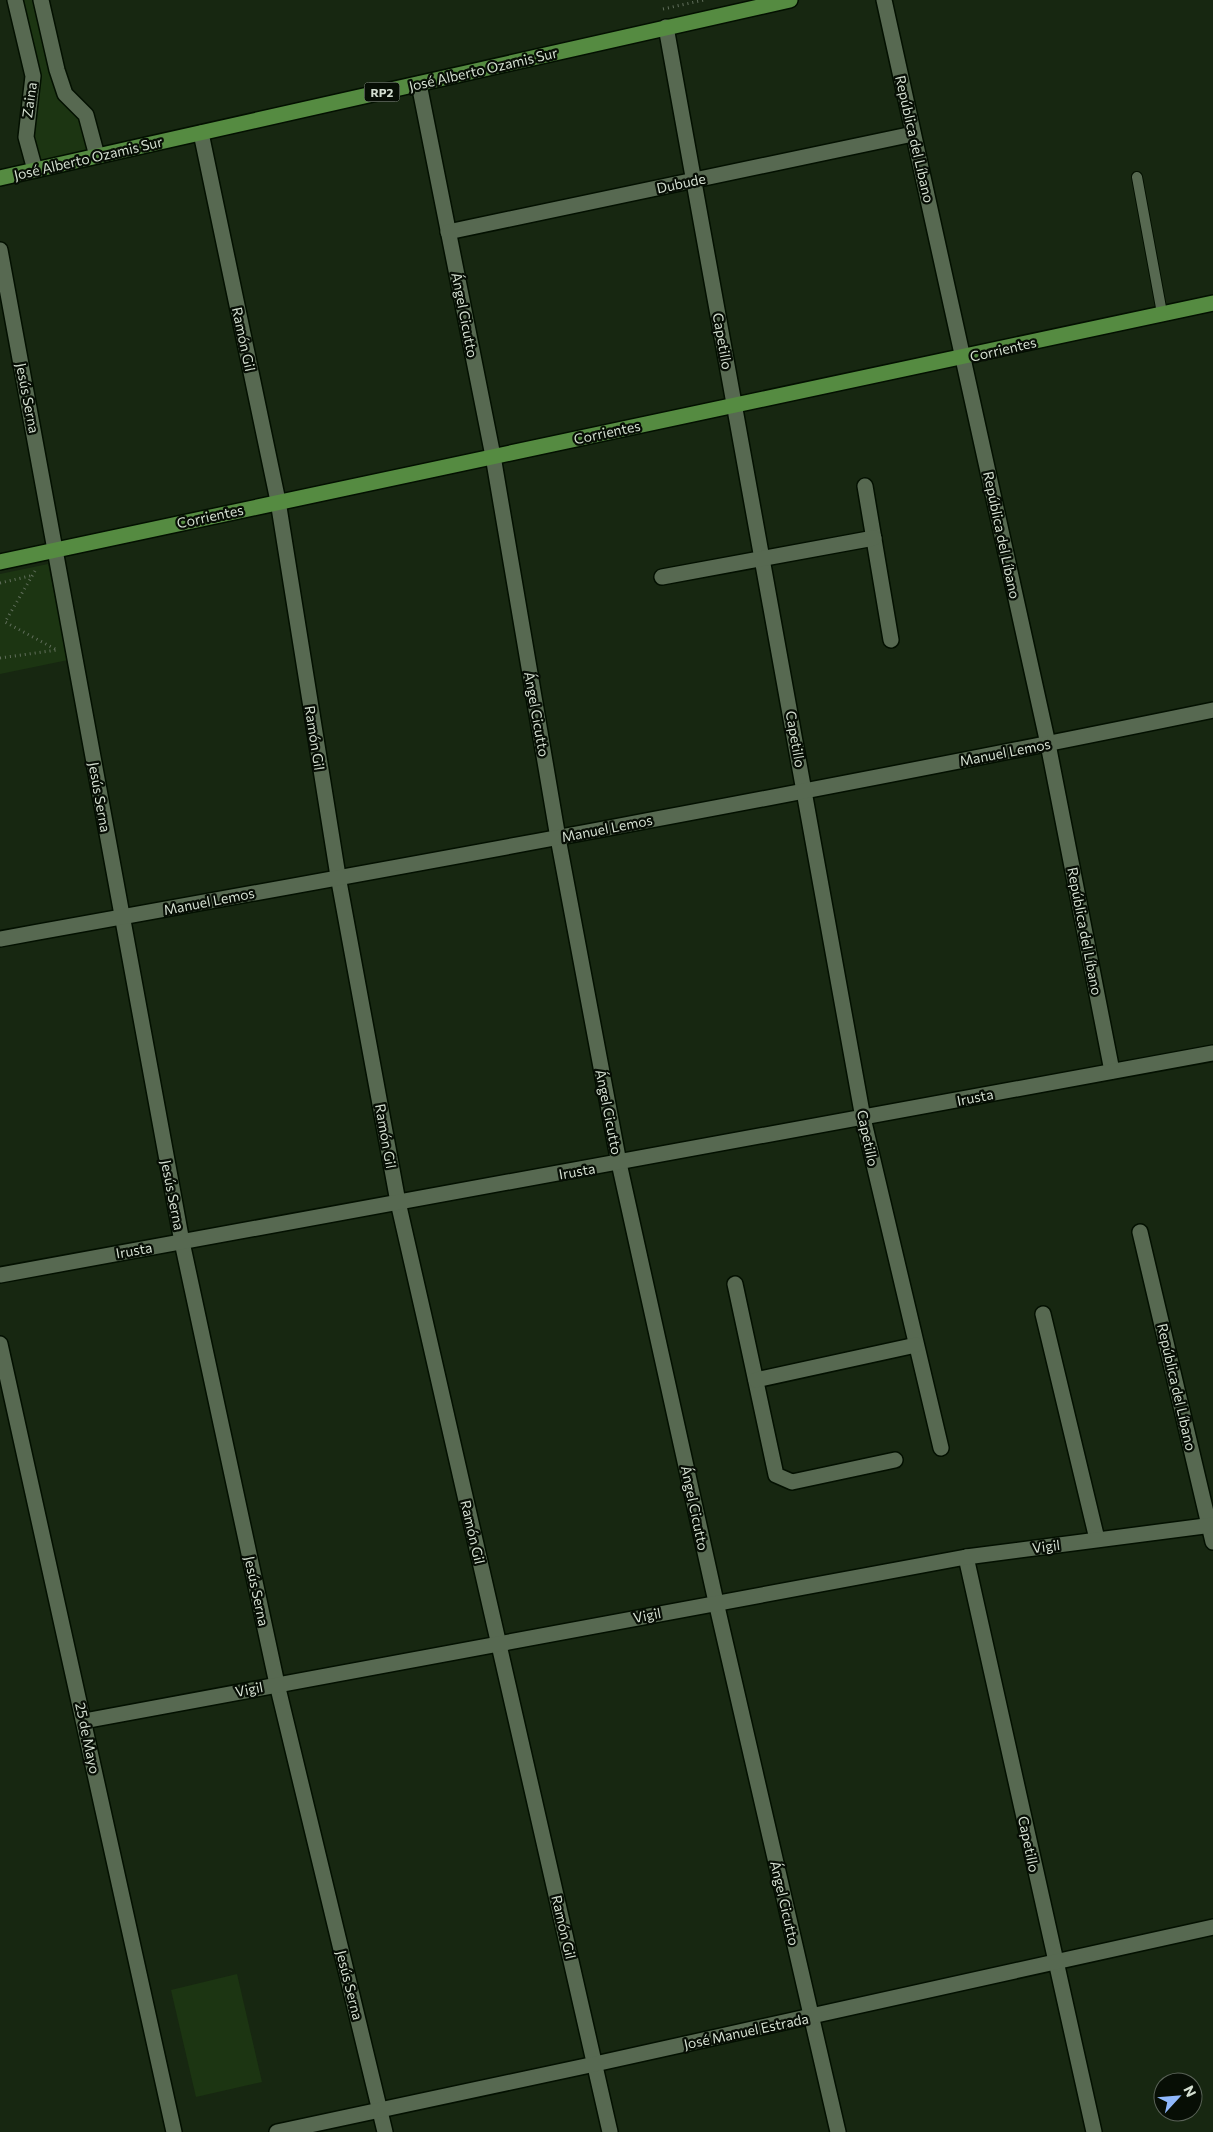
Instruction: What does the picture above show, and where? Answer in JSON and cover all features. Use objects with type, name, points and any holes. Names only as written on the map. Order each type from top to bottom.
[{"type":"main road","name":"José Alberto Ozamis Sur","points":[[0,178],[790,0]]},
{"type":"main road","name":"Corrientes","points":[[0,562],[278,501],[735,406],[1213,303]]},
{"type":"street","name":"Zaina","points":[[15,0],[33,76],[26,137],[35,170]]},
{"type":"street","points":[[41,0],[57,70],[65,94],[86,114],[97,156]]},
{"type":"street","name":"República del Líbano","points":[[884,0],[1048,744],[1112,1071]]},
{"type":"street","name":"Capetillo","points":[[666,27],[864,1118],[941,1448]]},
{"type":"street","name":"Ángel Cicutto","points":[[419,84],[493,456],[558,838],[619,1163],[716,1602],[838,2132]]},
{"type":"street","name":"Ramón Gil","points":[[201,133],[278,501],[338,876],[398,1202],[610,2132]]},
{"type":"street","name":"Dubude","points":[[448,232],[914,134]]},
{"type":"street","name":"Jesús Serna","points":[[0,250],[182,1242],[277,1684],[385,2132]]},
{"type":"street","points":[[865,486],[892,640]]},
{"type":"street","points":[[662,577],[874,538]]},
{"type":"street","name":"Manuel Lemos","points":[[0,939],[338,876],[558,838],[1048,744],[1213,710]]},
{"type":"street","name":"Irusta","points":[[0,1275],[1213,1053]]},
{"type":"street","name":"República del Líbano","points":[[1140,1232],[1211,1525],[1213,1542]]},
{"type":"street","points":[[735,1284],[776,1475],[792,1482],[895,1460]]},
{"type":"street","points":[[1043,1314],[1097,1539]]},
{"type":"street","name":"25 de Mayo","points":[[0,1344],[174,2132]]},
{"type":"street","points":[[756,1380],[916,1345]]},
{"type":"street","name":"Vigil","points":[[84,1721],[498,1642],[966,1557],[1211,1525]]},
{"type":"street","name":"Capetillo","points":[[966,1557],[1094,2132]]},
{"type":"street","name":"José Manuel Estrada","points":[[277,2132],[595,2064],[1213,1927]]},
{"type":"lane","points":[[1137,177],[1162,313]]},
{"type":"path","points":[[5,622],[35,574],[39,553]]},
{"type":"path","points":[[0,583],[35,574]]},
{"type":"path","points":[[0,622],[5,622],[57,650],[0,658]]},
{"type":"green space","points":[[15,0],[41,0],[57,70],[77,103],[97,156],[35,170],[31,103]]},
{"type":"green space","points":[[48,564],[68,660],[0,674],[0,574]]},
{"type":"green space","points":[[237,1974],[262,2082],[196,2097],[171,1990]]}]
